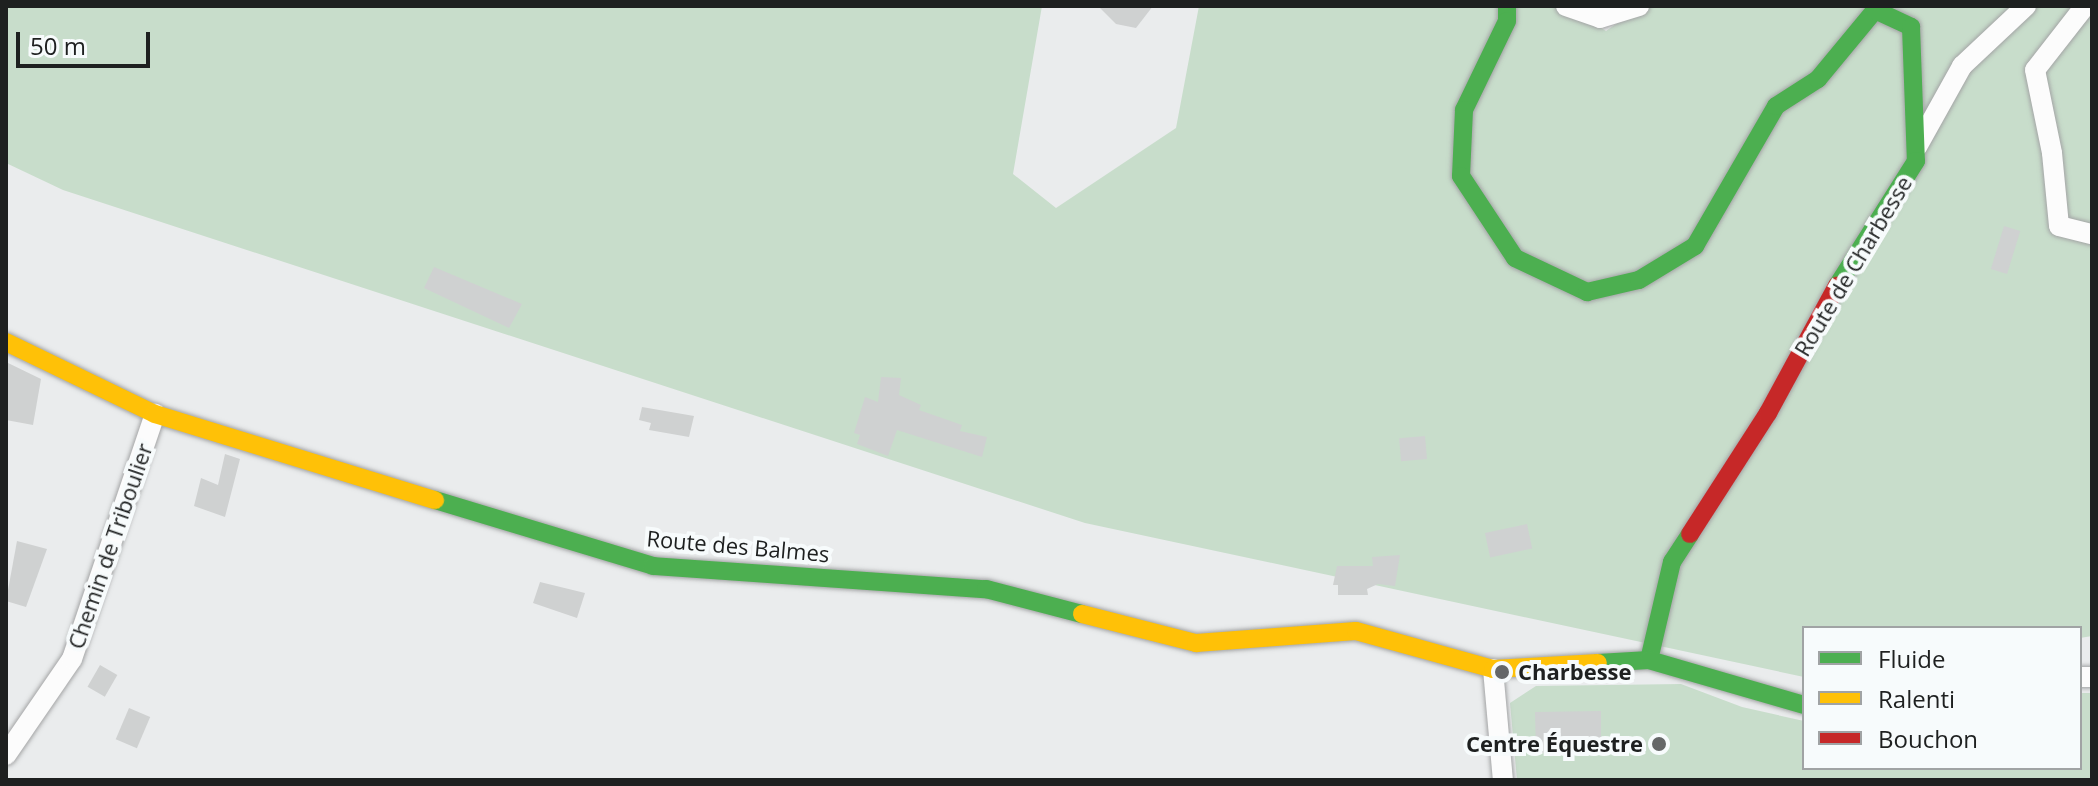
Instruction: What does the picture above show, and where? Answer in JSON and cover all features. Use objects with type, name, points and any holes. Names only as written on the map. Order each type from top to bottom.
[{"type":"street","name":"Route de Charbesse","points":[[1507,6],[1507,21],[1464,110],[1461,176],[1515,258],[1587,292],[1639,280],[1695,246],[1776,106],[1818,79],[1875,10],[1911,27],[1916,161],[1885,217],[1830,296],[1768,413],[1672,562],[1649,660]]},
{"type":"street","points":[[1566,6],[1600,18],[1639,6]]},
{"type":"street","points":[[1916,149],[1962,66],[2026,6]]},
{"type":"street","points":[[2085,6],[2035,70],[2052,153],[2059,226],[2092,234]]},
{"type":"street","name":"Route des Balmes","points":[[6,342],[155,414],[653,566],[986,589],[1196,643],[1356,631],[1493,669],[1649,660],[1802,704]]},
{"type":"street","name":"Chemin de Triboulier","points":[[6,755],[72,659],[155,414]]},
{"type":"street","points":[[1493,669],[1503,780]]},
{"type":"green space","points":[[6,6],[1042,6],[1013,174],[1056,208],[1176,128],[1199,6],[1566,6],[1606,31],[1642,6],[2092,6],[2092,636],[2082,638],[2082,626],[1802,626],[1802,677],[1085,523],[63,190],[6,163]]},
{"type":"green space","name":"Centre Équestre","points":[[1681,684],[1742,707],[1802,721],[1802,770],[2082,770],[2082,693],[2092,693],[2092,780],[1517,780],[1510,703],[1536,686]]},
{"type":"building","points":[[1098,6],[1153,6],[1136,28],[1116,24]]},
{"type":"building","points":[[2004,226],[2020,231],[2007,274],[1991,269]]},
{"type":"building","points":[[434,267],[522,304],[509,328],[424,288]]},
{"type":"building","points":[[6,362],[41,379],[33,425],[6,420]]},
{"type":"building","points":[[881,377],[901,378],[899,395],[921,405],[919,410],[962,425],[960,431],[987,437],[982,457],[897,430],[888,456],[857,444],[860,435],[854,433],[865,397],[878,402]]},
{"type":"building","points":[[642,407],[694,416],[689,437],[649,430],[651,423],[639,420]]},
{"type":"building","points":[[1425,436],[1427,459],[1401,461],[1399,438]]},
{"type":"building","points":[[225,454],[240,459],[225,517],[194,506],[201,478],[218,485]]},
{"type":"building","points":[[1527,524],[1532,548],[1490,557],[1485,533]]},
{"type":"building","points":[[17,541],[47,549],[26,607],[6,601]]},
{"type":"building","points":[[1400,555],[1395,586],[1378,584],[1367,589],[1368,595],[1338,595],[1338,585],[1333,585],[1337,566],[1373,566],[1372,557]]},
{"type":"building","points":[[540,582],[585,593],[577,618],[533,603]]},
{"type":"building","points":[[100,665],[117,675],[105,697],[88,687]]},
{"type":"building","points":[[129,708],[150,717],[137,748],[116,739]]},
{"type":"building","points":[[1601,711],[1601,746],[1591,746],[1591,753],[1536,753],[1535,712]]},
{"type":"traffic: fast","points":[[1507,6],[1507,21],[1464,110],[1461,176],[1515,258],[1587,292],[1639,280],[1695,246],[1776,106],[1818,79],[1875,10],[1911,27],[1916,161],[1837,286]]},
{"type":"traffic: fast","points":[[435,500],[653,566],[986,589],[1082,614]]},
{"type":"traffic: fast","points":[[1649,660],[1672,562],[1690,534]]},
{"type":"traffic: fast","points":[[1598,663],[1649,660],[1802,704]]},
{"type":"traffic: slow","points":[[6,342],[155,414],[435,500]]},
{"type":"traffic: slow","points":[[1082,614],[1196,643],[1356,631],[1493,669],[1598,663]]},
{"type":"traffic: jam","points":[[1690,534],[1768,413],[1837,286]]},
{"type":"place","name":"Charbesse","points":[[1502,672]]},
{"type":"place","name":"Centre Équestre","points":[[1659,744]]}]
